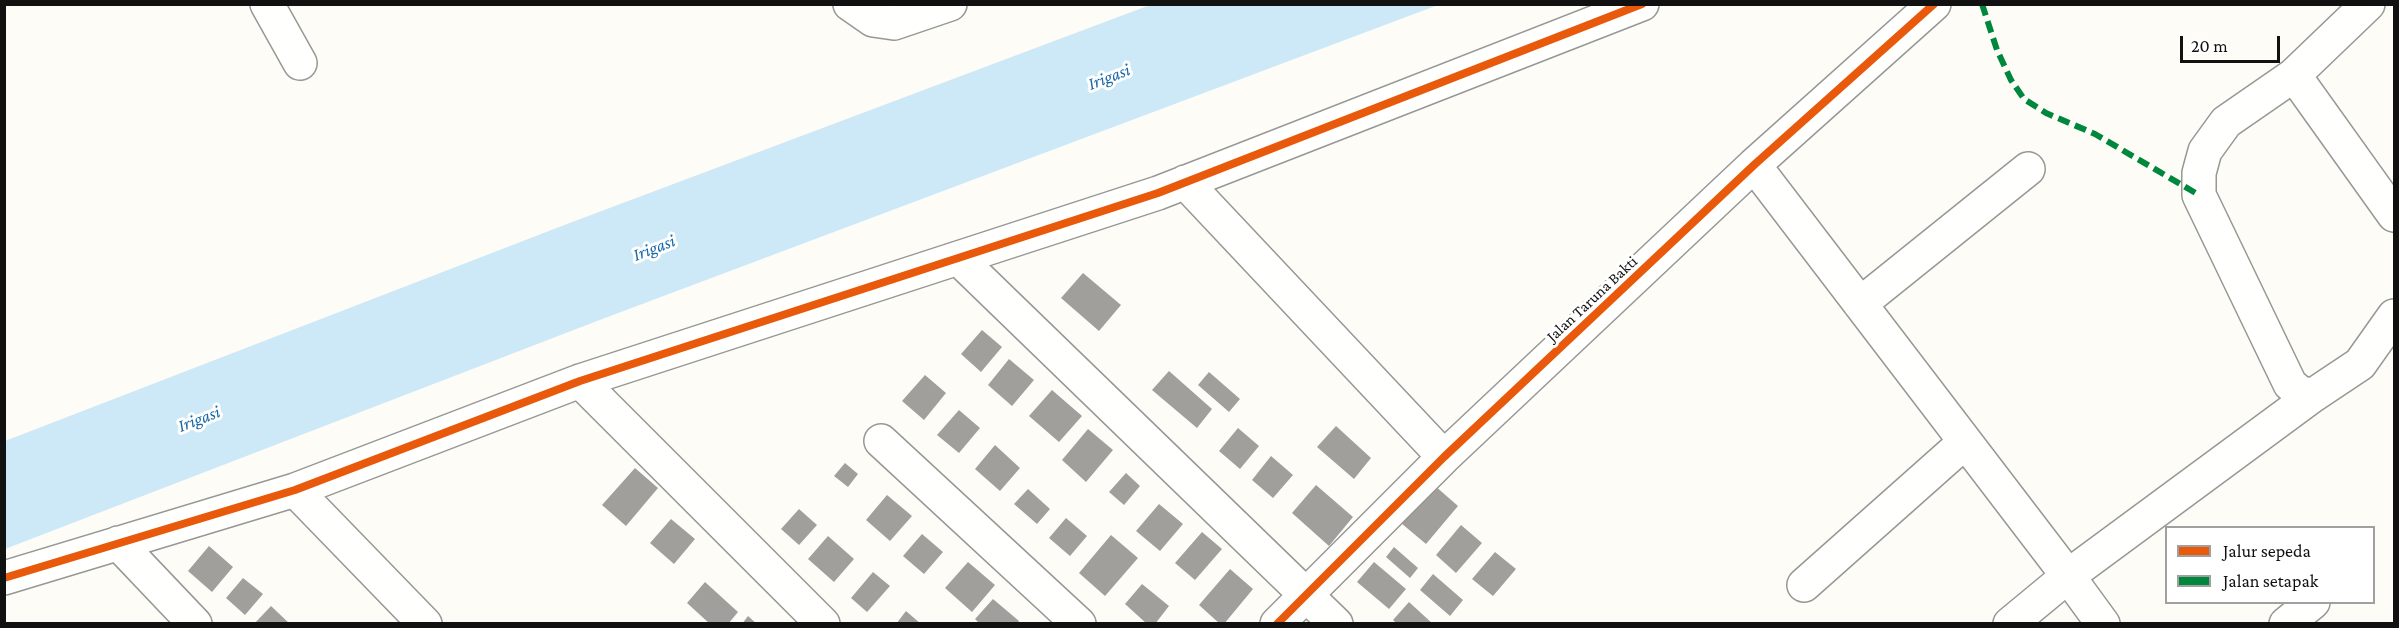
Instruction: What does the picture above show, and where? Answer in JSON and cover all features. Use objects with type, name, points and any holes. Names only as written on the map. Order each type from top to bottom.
[{"type":"street","points":[[267,4],[300,63]]},
{"type":"street","points":[[850,4],[873,20],[894,23],[950,4]]},
{"type":"street","points":[[4,578],[295,490],[580,381],[1185,183],[1642,4]]},
{"type":"street","name":"Jalan Taruna Bakti","points":[[1277,624],[1444,457],[1754,165],[1934,4]]},
{"type":"street","points":[[2312,396],[2299,392],[2290,384],[2199,195],[2199,173],[2205,150],[2226,122],[2294,75],[2368,4]]},
{"type":"street","points":[[2294,75],[2394,215]]},
{"type":"street","points":[[1754,165],[2103,624]]},
{"type":"street","points":[[1860,304],[2028,169]]},
{"type":"street","points":[[1185,183],[1444,457]]},
{"type":"street","points":[[958,258],[1336,624]]},
{"type":"street","points":[[2010,624],[2068,576],[2312,396],[2360,364],[2394,316]]},
{"type":"street","points":[[580,381],[823,624]]},
{"type":"street","points":[[881,441],[1079,624]]},
{"type":"street","points":[[1804,585],[1965,442]]},
{"type":"street","points":[[295,490],[425,624]]},
{"type":"street","points":[[118,543],[195,624]]},
{"type":"street","points":[[2286,624],[2312,604]]},
{"type":"water","name":"Irigasi","points":[[1150,5],[1438,5],[597,321],[5,549],[5,441],[567,224]]},
{"type":"building","points":[[1083,273],[1121,305],[1099,331],[1061,298]]},
{"type":"building","points":[[982,330],[1002,347],[981,372],[961,354]]},
{"type":"building","points":[[1009,359],[1034,380],[1012,406],[988,385]]},
{"type":"building","points":[[1169,371],[1212,409],[1197,428],[1152,390]]},
{"type":"building","points":[[1209,372],[1240,399],[1229,412],[1198,385]]},
{"type":"building","points":[[925,375],[946,393],[924,420],[902,401]]},
{"type":"building","points":[[1052,390],[1082,416],[1059,442],[1029,416]]},
{"type":"building","points":[[959,410],[980,428],[959,453],[937,435]]},
{"type":"building","points":[[1336,426],[1371,458],[1354,479],[1317,447]]},
{"type":"building","points":[[1238,428],[1259,446],[1240,469],[1219,451]]},
{"type":"building","points":[[1088,429],[1113,450],[1086,482],[1062,460]]},
{"type":"building","points":[[995,445],[1020,468],[1000,491],[975,469]]},
{"type":"building","points":[[1271,456],[1293,475],[1273,498],[1252,480]]},
{"type":"building","points":[[845,463],[858,474],[848,487],[834,476]]},
{"type":"building","points":[[635,468],[658,488],[626,526],[602,505]]},
{"type":"building","points":[[1126,473],[1140,486],[1124,505],[1109,492]]},
{"type":"building","points":[[1316,485],[1353,517],[1329,546],[1292,513]]},
{"type":"building","points":[[1434,485],[1458,506],[1426,544],[1401,523]]},
{"type":"building","points":[[1028,489],[1050,509],[1037,524],[1014,504]]},
{"type":"building","points":[[887,495],[912,516],[890,541],[866,520]]},
{"type":"building","points":[[1159,504],[1183,524],[1160,551],[1136,531]]},
{"type":"building","points":[[799,509],[817,525],[799,545],[781,529]]},
{"type":"building","points":[[1066,518],[1087,536],[1070,556],[1049,538]]},
{"type":"building","points":[[671,519],[695,539],[674,564],[650,543]]},
{"type":"building","points":[[1461,525],[1482,543],[1456,573],[1436,555]]},
{"type":"building","points":[[1202,532],[1222,549],[1195,580],[1175,563]]},
{"type":"building","points":[[922,534],[943,552],[924,574],[903,556]]},
{"type":"building","points":[[1111,535],[1138,558],[1105,596],[1079,573]]},
{"type":"building","points":[[828,536],[854,559],[834,582],[808,559]]},
{"type":"building","points":[[209,546],[233,567],[212,592],[188,571]]},
{"type":"building","points":[[1394,547],[1418,568],[1410,578],[1386,557]]},
{"type":"building","points":[[1495,552],[1516,569],[1493,596],[1472,579]]},
{"type":"building","points":[[968,562],[995,585],[972,612],[945,588]]},
{"type":"building","points":[[1374,562],[1406,589],[1389,609],[1357,582]]},
{"type":"building","points":[[1230,569],[1253,589],[1224,624],[1220,624],[1199,605]]},
{"type":"building","points":[[873,572],[890,586],[867,612],[851,598]]},
{"type":"building","points":[[1433,574],[1463,600],[1450,616],[1420,590]]},
{"type":"building","points":[[243,578],[263,594],[245,615],[226,598]]},
{"type":"building","points":[[705,582],[738,612],[728,624],[710,624],[687,603]]},
{"type":"building","points":[[1142,584],[1169,606],[1155,624],[1147,624],[1125,604]]},
{"type":"building","points":[[993,599],[1019,621],[1017,624],[980,624],[975,619]]},
{"type":"building","points":[[1409,602],[1433,624],[1397,624],[1393,620]]},
{"type":"building","points":[[271,606],[290,624],[254,624]]},
{"type":"building","points":[[906,611],[921,624],[896,624]]},
{"type":"building","points":[[748,616],[757,624],[742,624]]},
{"type":"marked path","points":[[1982,4],[1997,50],[2011,80],[2024,99],[2046,113],[2095,134],[2199,195]]},
{"type":"cycle path","points":[[4,578],[295,490],[580,381],[1158,193],[1642,4]]},
{"type":"cycle path","points":[[1277,624],[1444,457],[1754,165],[1934,4]]}]
